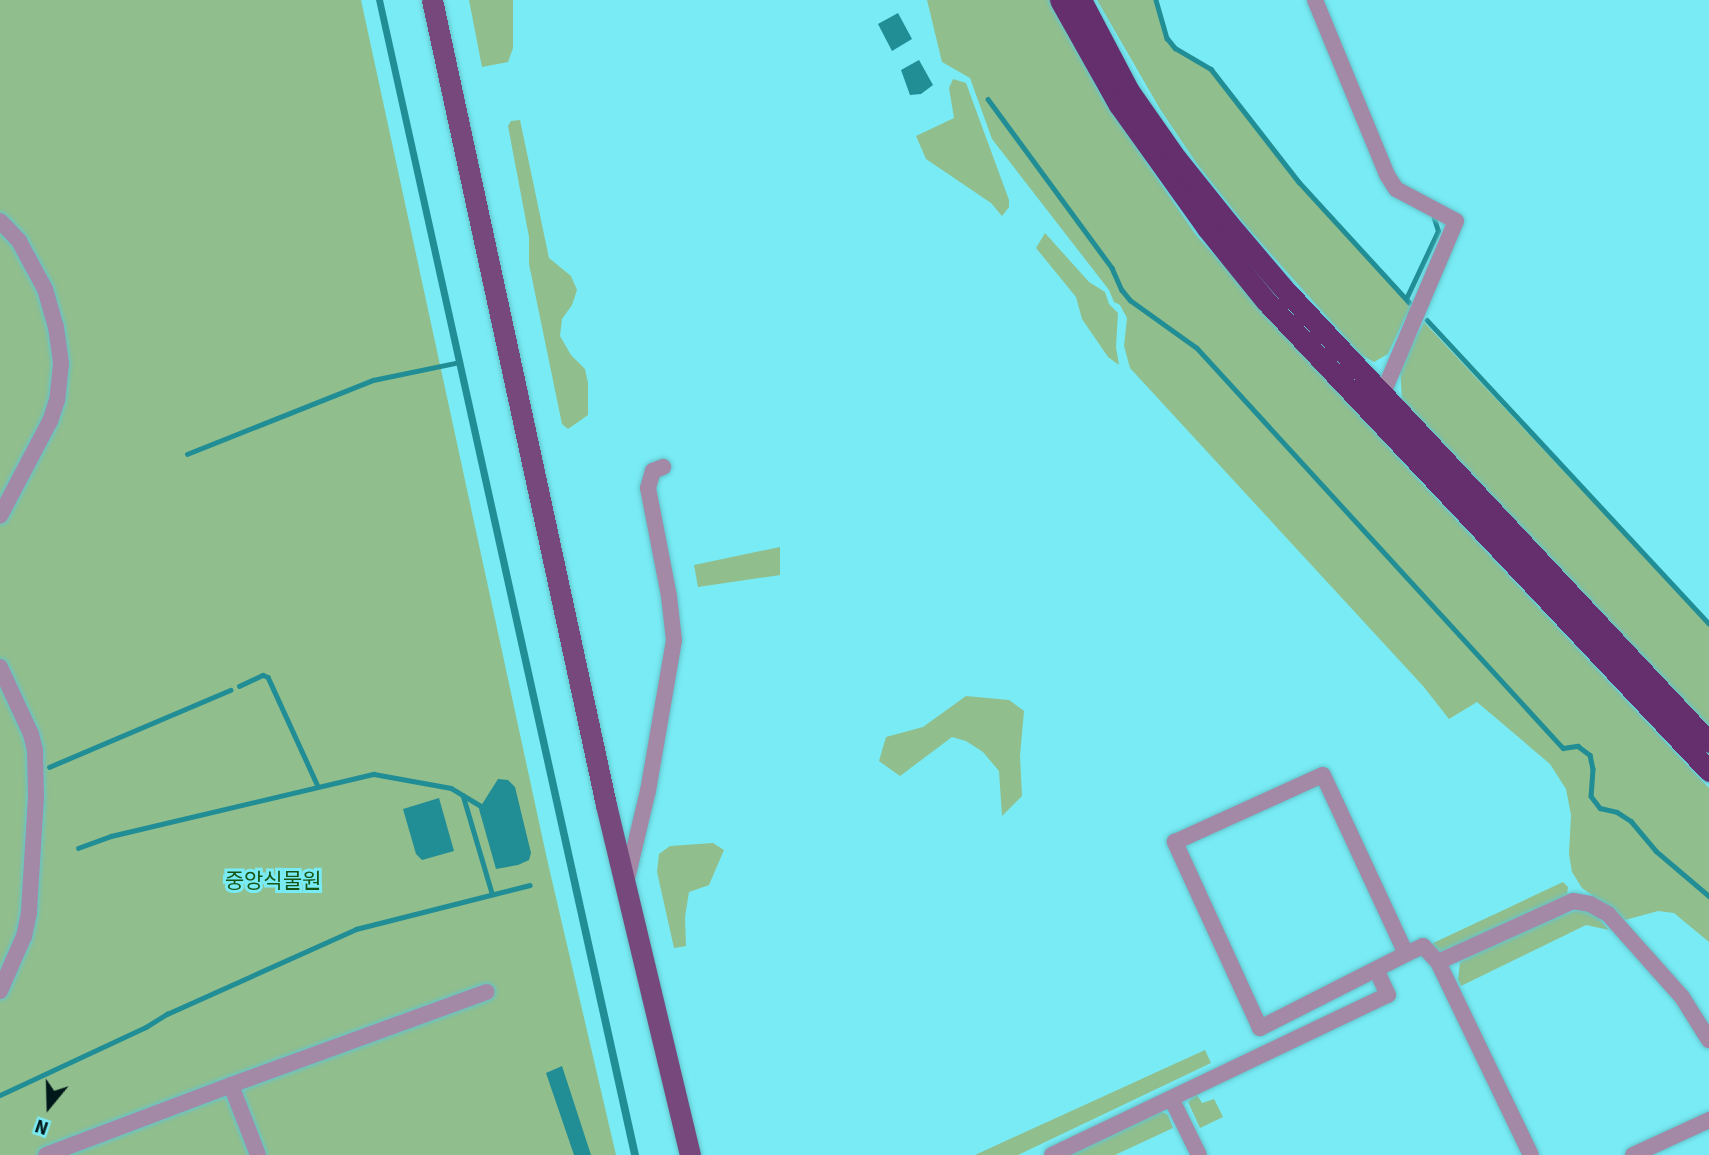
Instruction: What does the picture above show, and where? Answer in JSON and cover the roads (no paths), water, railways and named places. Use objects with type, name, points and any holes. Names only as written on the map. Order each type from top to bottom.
[{"type":"highway","points":[[1060,0],[1125,114],[1208,228],[1266,301],[1709,771]]},
{"type":"highway","points":[[1081,0],[1129,91],[1175,158],[1284,289],[1709,742]]},
{"type":"main road","points":[[432,0],[625,885],[690,1155]]},
{"type":"street","points":[[1315,0],[1396,189],[1456,221],[1383,393]]},
{"type":"street","points":[[0,220],[19,241],[45,289],[58,335],[61,363],[57,400],[50,421],[0,516]]},
{"type":"street","points":[[625,885],[648,792],[674,640],[669,596],[648,488],[653,471],[663,467]]},
{"type":"street","points":[[0,667],[4,683],[35,750],[35,852],[32,893],[24,936],[0,991]]},
{"type":"street","points":[[1406,954],[1323,775],[1175,842],[1260,1028],[1423,946],[1438,962],[1531,1155]]},
{"type":"street","points":[[1438,962],[1573,901],[1590,904],[1608,914],[1682,997],[1709,1040]]},
{"type":"street","points":[[1052,1155],[1388,995],[1377,971]]},
{"type":"street","points":[[46,1155],[487,992]]},
{"type":"street","points":[[232,1085],[258,1155]]},
{"type":"street","points":[[1172,1100],[1199,1155]]},
{"type":"street","points":[[1633,1155],[1709,1119]]},
{"type":"water","points":[[376,0],[383,0],[639,1155],[631,1155]]},
{"type":"water","points":[[898,13],[912,39],[892,51],[878,24]]},
{"type":"water","points":[[919,60],[933,85],[921,94],[910,95],[901,70]]},
{"type":"water","points":[[498,779],[508,780],[515,787],[531,853],[529,860],[496,869],[479,809]]},
{"type":"water","points":[[439,798],[454,851],[422,860],[416,854],[403,809]]},
{"type":"water","points":[[562,1066],[591,1155],[574,1155],[546,1073]]},
{"type":"waterway","points":[[1156,0],[1167,38],[1175,48],[1211,69],[1299,182],[1409,302]]},
{"type":"waterway","points":[[988,99],[1112,268],[1130,300],[1197,348],[1563,748],[1578,746],[1590,755],[1593,769],[1591,796],[1600,808],[1617,812],[1631,821],[1656,851],[1709,896]]},
{"type":"waterway","points":[[1406,299],[1438,231],[1434,219]]},
{"type":"waterway","points":[[1427,320],[1709,623]]},
{"type":"waterway","points":[[187,454],[373,380],[460,362]]},
{"type":"waterway","points":[[239,686],[263,675],[268,677],[318,786]]},
{"type":"waterway","points":[[49,767],[230,690]]},
{"type":"waterway","points":[[78,848],[111,836],[374,774],[451,788],[481,806]]},
{"type":"waterway","points":[[463,795],[492,893]]},
{"type":"waterway","points":[[0,1095],[146,1027],[167,1014],[356,929],[530,885]]},
{"type":"park label","name":"중앙식물원","points":[[273,881]]}]
